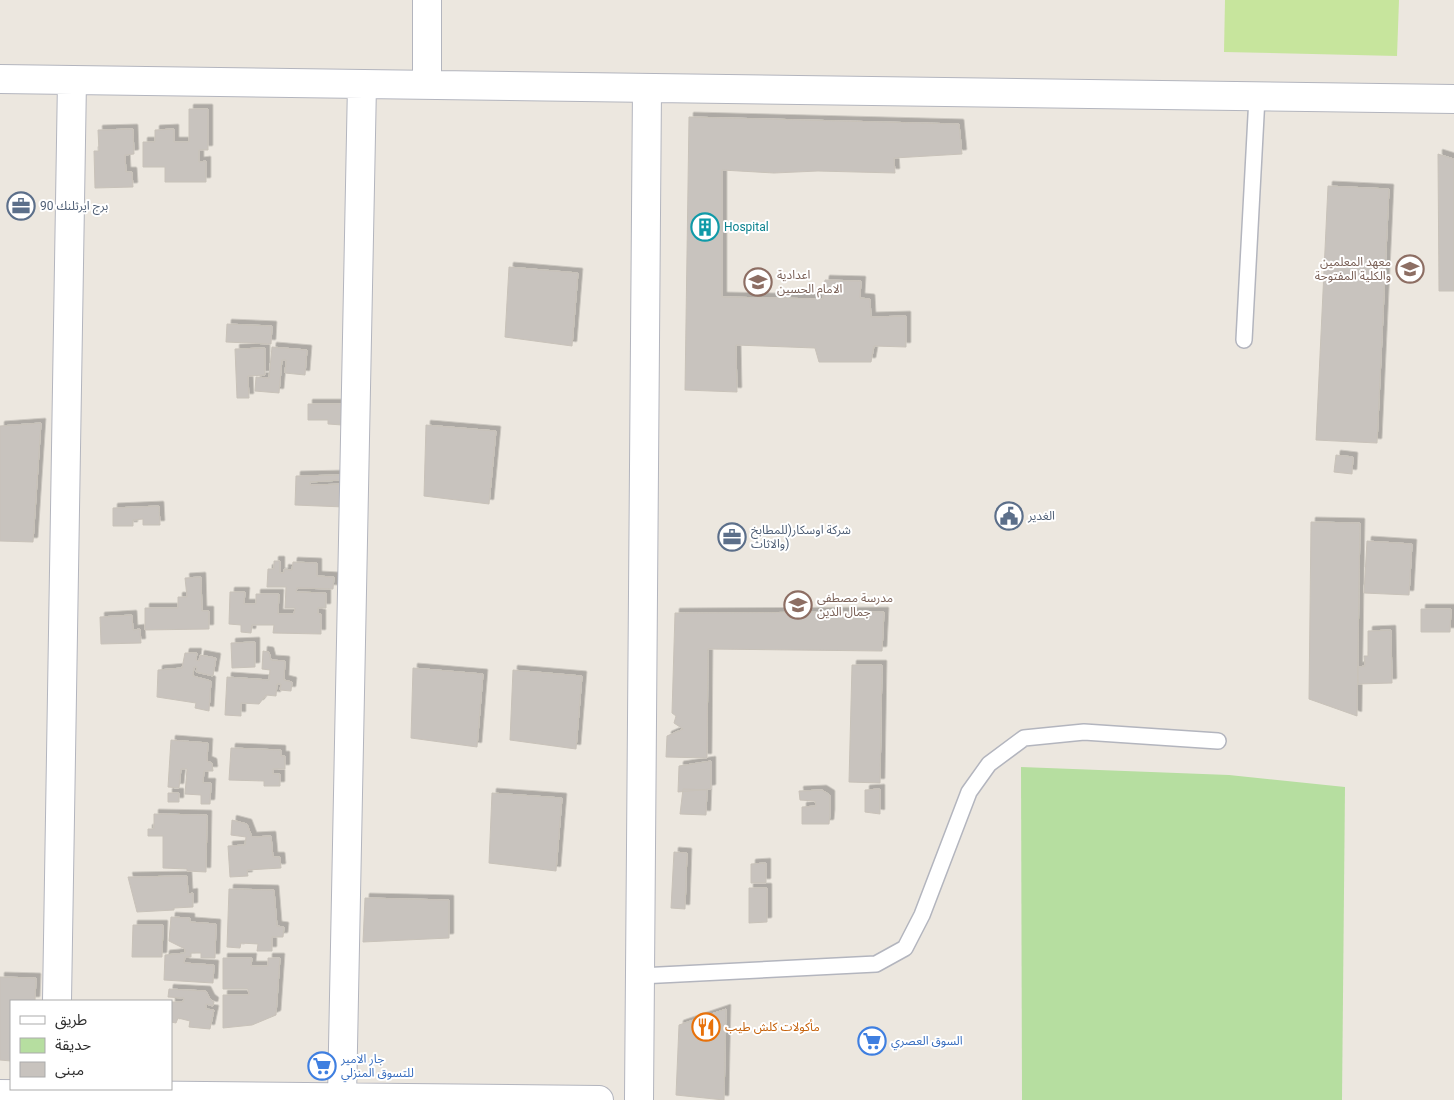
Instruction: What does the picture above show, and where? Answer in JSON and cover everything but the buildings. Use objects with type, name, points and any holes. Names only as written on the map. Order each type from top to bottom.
[{"type":"street","points":[[427,0],[427,85]]},
{"type":"street","points":[[0,79],[1454,99]]},
{"type":"street","points":[[57,1000],[72,80]]},
{"type":"street","points":[[342,1098],[362,84]]},
{"type":"street","points":[[639,1100],[647,88]]},
{"type":"street","points":[[0,1094],[55,1092],[342,1098],[599,1100]]},
{"type":"lane","points":[[1244,340],[1257,97]]},
{"type":"lane","points":[[640,976],[876,964],[905,948],[922,915],[969,792],[989,764],[1024,738],[1084,732],[1218,741]]},
{"type":"green space","points":[[1225,0],[1399,0],[1397,56],[1224,52]]},
{"type":"green space","points":[[1021,767],[1229,775],[1345,787],[1342,1100],[1022,1100]]},
{"type":"place","name":"برج ايرثلنك 90","points":[[21,206]]},
{"type":"place","name":"Hospital","points":[[705,227]]},
{"type":"place","name":"معهد المعلمين والكلية المفتوحة","points":[[1410,269]]},
{"type":"place","name":"اعدادية الامام الحسين","points":[[758,282]]},
{"type":"place","name":"الغدير","points":[[1009,516]]},
{"type":"place","name":"شركة اوسكار(للمطابخ والاثاث)","points":[[732,537]]},
{"type":"place","name":"مدرسة مصطفى جمال الدين","points":[[798,605]]},
{"type":"place","name":"مأكولات كلش طيب","points":[[706,1027]]},
{"type":"place","name":"السوق العصري","points":[[872,1041]]},
{"type":"place","name":"جار الامير للتسوق المنزلي","points":[[322,1066]]}]
